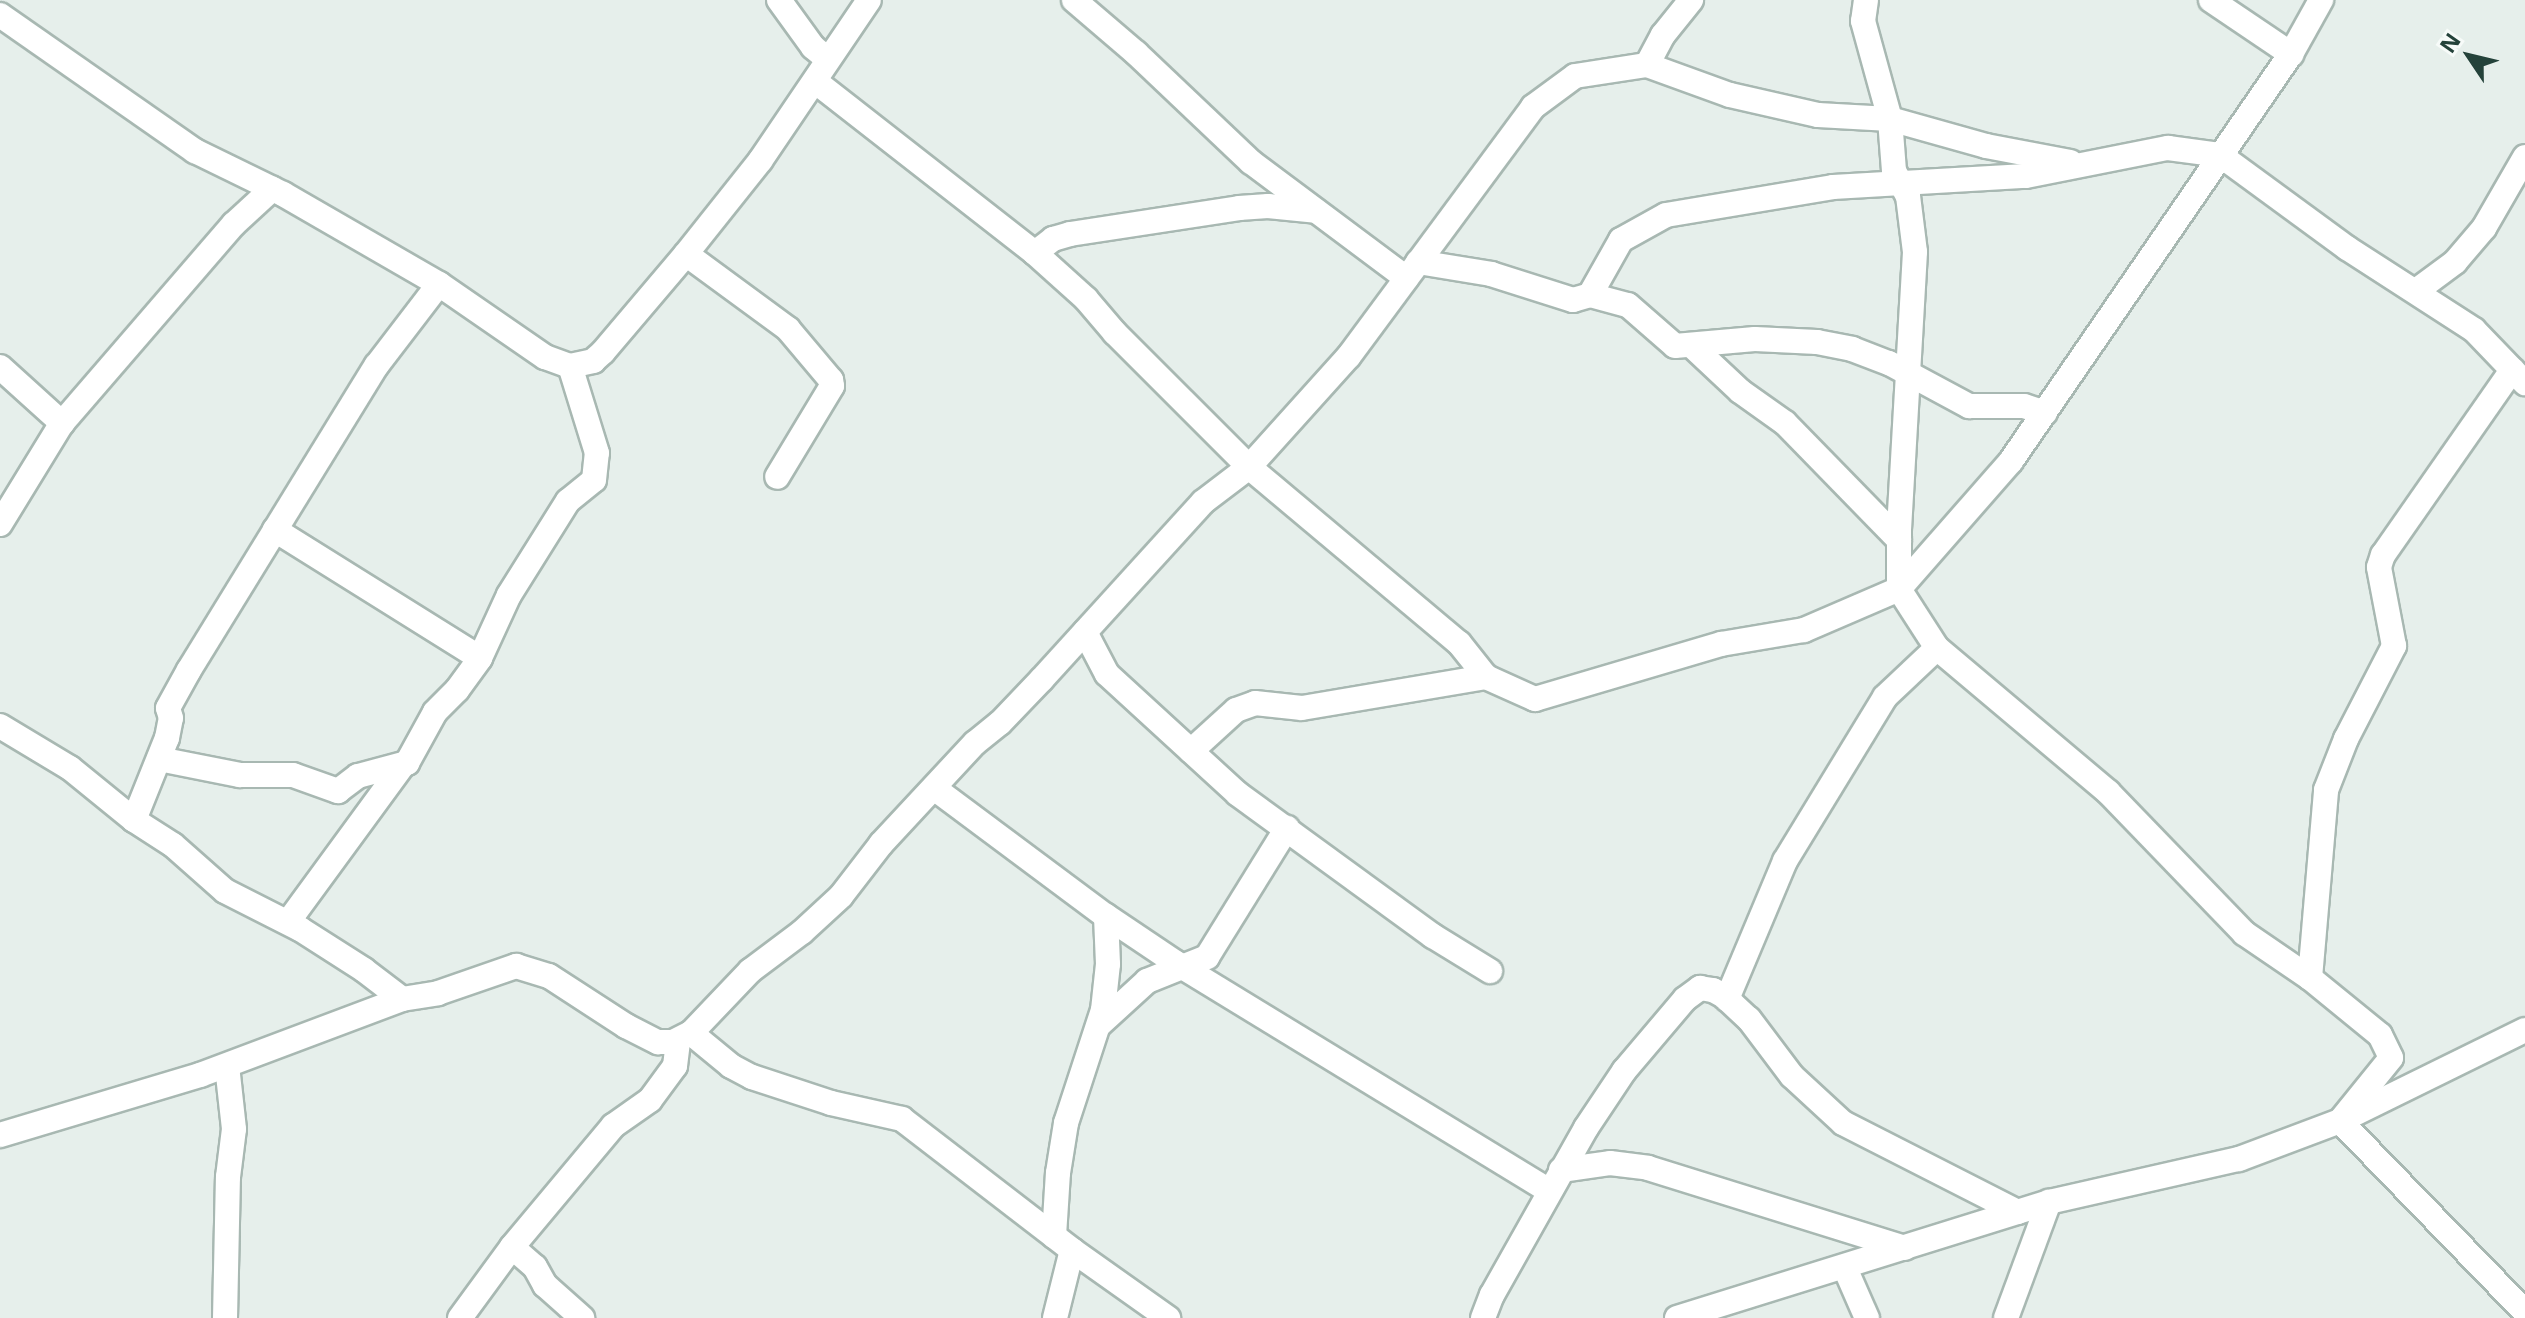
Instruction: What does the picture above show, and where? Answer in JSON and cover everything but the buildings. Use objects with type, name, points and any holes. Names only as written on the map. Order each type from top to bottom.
[{"type":"street","points":[[779,0],[813,47],[826,58]]},
{"type":"street","points":[[0,15],[195,151],[272,189],[439,284],[545,357],[570,366],[593,361],[603,352],[686,254],[760,161],[816,82],[826,58],[869,0]]},
{"type":"street","points":[[1074,0],[1136,53],[1230,143],[1316,211],[1412,270],[1491,274],[1573,300],[1590,295],[1628,305],[1669,343],[1691,345],[1755,339],[1817,342],[1852,349],[1906,370],[1969,406],[2024,406],[2045,413]]},
{"type":"street","points":[[1647,65],[1663,35],[1691,0]]},
{"type":"street","points":[[1866,0],[1863,21],[1890,119],[1894,171],[1903,182],[1915,252],[1915,298],[1906,370],[1899,589],[1937,648],[2108,792],[2244,933],[2370,1024],[2386,1044],[2391,1058],[2340,1121]]},
{"type":"street","points":[[2211,0],[2291,54]]},
{"type":"street","points":[[816,82],[1035,253],[1086,299],[1115,333],[1249,467],[1459,643],[1486,677],[1535,699],[1721,644],[1804,630],[1899,589],[2011,461],[2291,54],[2321,0]]},
{"type":"street","points":[[460,1318],[512,1247],[613,1126],[650,1100],[675,1066],[685,1037],[750,971],[802,932],[841,896],[881,844],[1085,632],[1203,502],[1249,467],[1349,356],[1533,107],[1575,76],[1647,65],[1706,88],[1818,115],[1890,119],[1986,146],[2084,164]]},
{"type":"street","points":[[1590,295],[1621,240],[1666,215],[1833,187],[2026,176],[2168,148],[2220,155],[2347,248],[2474,330],[2519,377],[2383,555],[2379,567],[2394,646],[2346,739],[2326,790],[2310,978]]},
{"type":"street","points":[[2416,291],[2455,262],[2484,228],[2525,157]]},
{"type":"street","points":[[0,524],[62,423],[234,224],[272,189]]},
{"type":"street","points":[[1035,253],[1053,239],[1070,234],[1239,208],[1268,206],[1316,211]]},
{"type":"street","points":[[686,254],[788,329],[831,380],[832,386],[777,477]]},
{"type":"street","points":[[134,820],[159,759],[171,718],[168,708],[377,365],[439,284]]},
{"type":"street","points":[[1691,345],[1740,391],[1785,423],[1899,540]]},
{"type":"street","points":[[288,922],[402,766],[435,712],[457,690],[480,658],[509,595],[568,501],[594,480],[597,453],[570,366]]},
{"type":"street","points":[[0,367],[62,423]]},
{"type":"street","points":[[275,530],[480,658]]},
{"type":"street","points":[[1085,632],[1107,674],[1238,794],[1433,936],[1490,971]]},
{"type":"street","points":[[1727,999],[1785,861],[1885,697],[1937,648]]},
{"type":"street","points":[[1191,751],[1236,710],[1255,703],[1302,708],[1486,677]]},
{"type":"street","points":[[0,726],[70,768],[134,820],[173,845],[225,891],[288,922],[364,970],[402,999]]},
{"type":"street","points":[[159,759],[240,775],[293,775],[338,791],[373,770],[402,766]]},
{"type":"street","points":[[934,788],[1106,916],[1185,968],[1549,1191]]},
{"type":"street","points":[[1097,1027],[1147,981],[1207,957],[1287,828]]},
{"type":"street","points":[[1055,1318],[1063,1243],[1058,1173],[1066,1123],[1097,1027],[1108,973],[1106,916]]},
{"type":"street","points":[[0,1135],[227,1066],[402,999],[438,993],[500,969],[527,968],[549,976],[648,1037],[664,1043],[685,1037],[741,1073],[831,1103],[902,1119],[1063,1243],[1168,1318]]},
{"type":"street","points":[[1483,1318],[1492,1295],[1549,1191],[1624,1071],[1685,999],[1705,988],[1727,999],[1749,1019],[1810,1097],[1843,1123],[2018,1212]]},
{"type":"street","points":[[1677,1318],[2049,1202],[2239,1159],[2340,1121],[2525,1030]]},
{"type":"street","points":[[225,1318],[228,1177],[234,1129],[227,1066]]},
{"type":"street","points":[[2340,1121],[2525,1312]]},
{"type":"street","points":[[1561,1170],[1610,1163],[1648,1168],[1905,1248]]},
{"type":"street","points":[[2006,1318],[2049,1202]]},
{"type":"street","points":[[512,1247],[535,1267],[545,1285],[582,1318]]},
{"type":"street","points":[[1845,1268],[1867,1318]]}]
